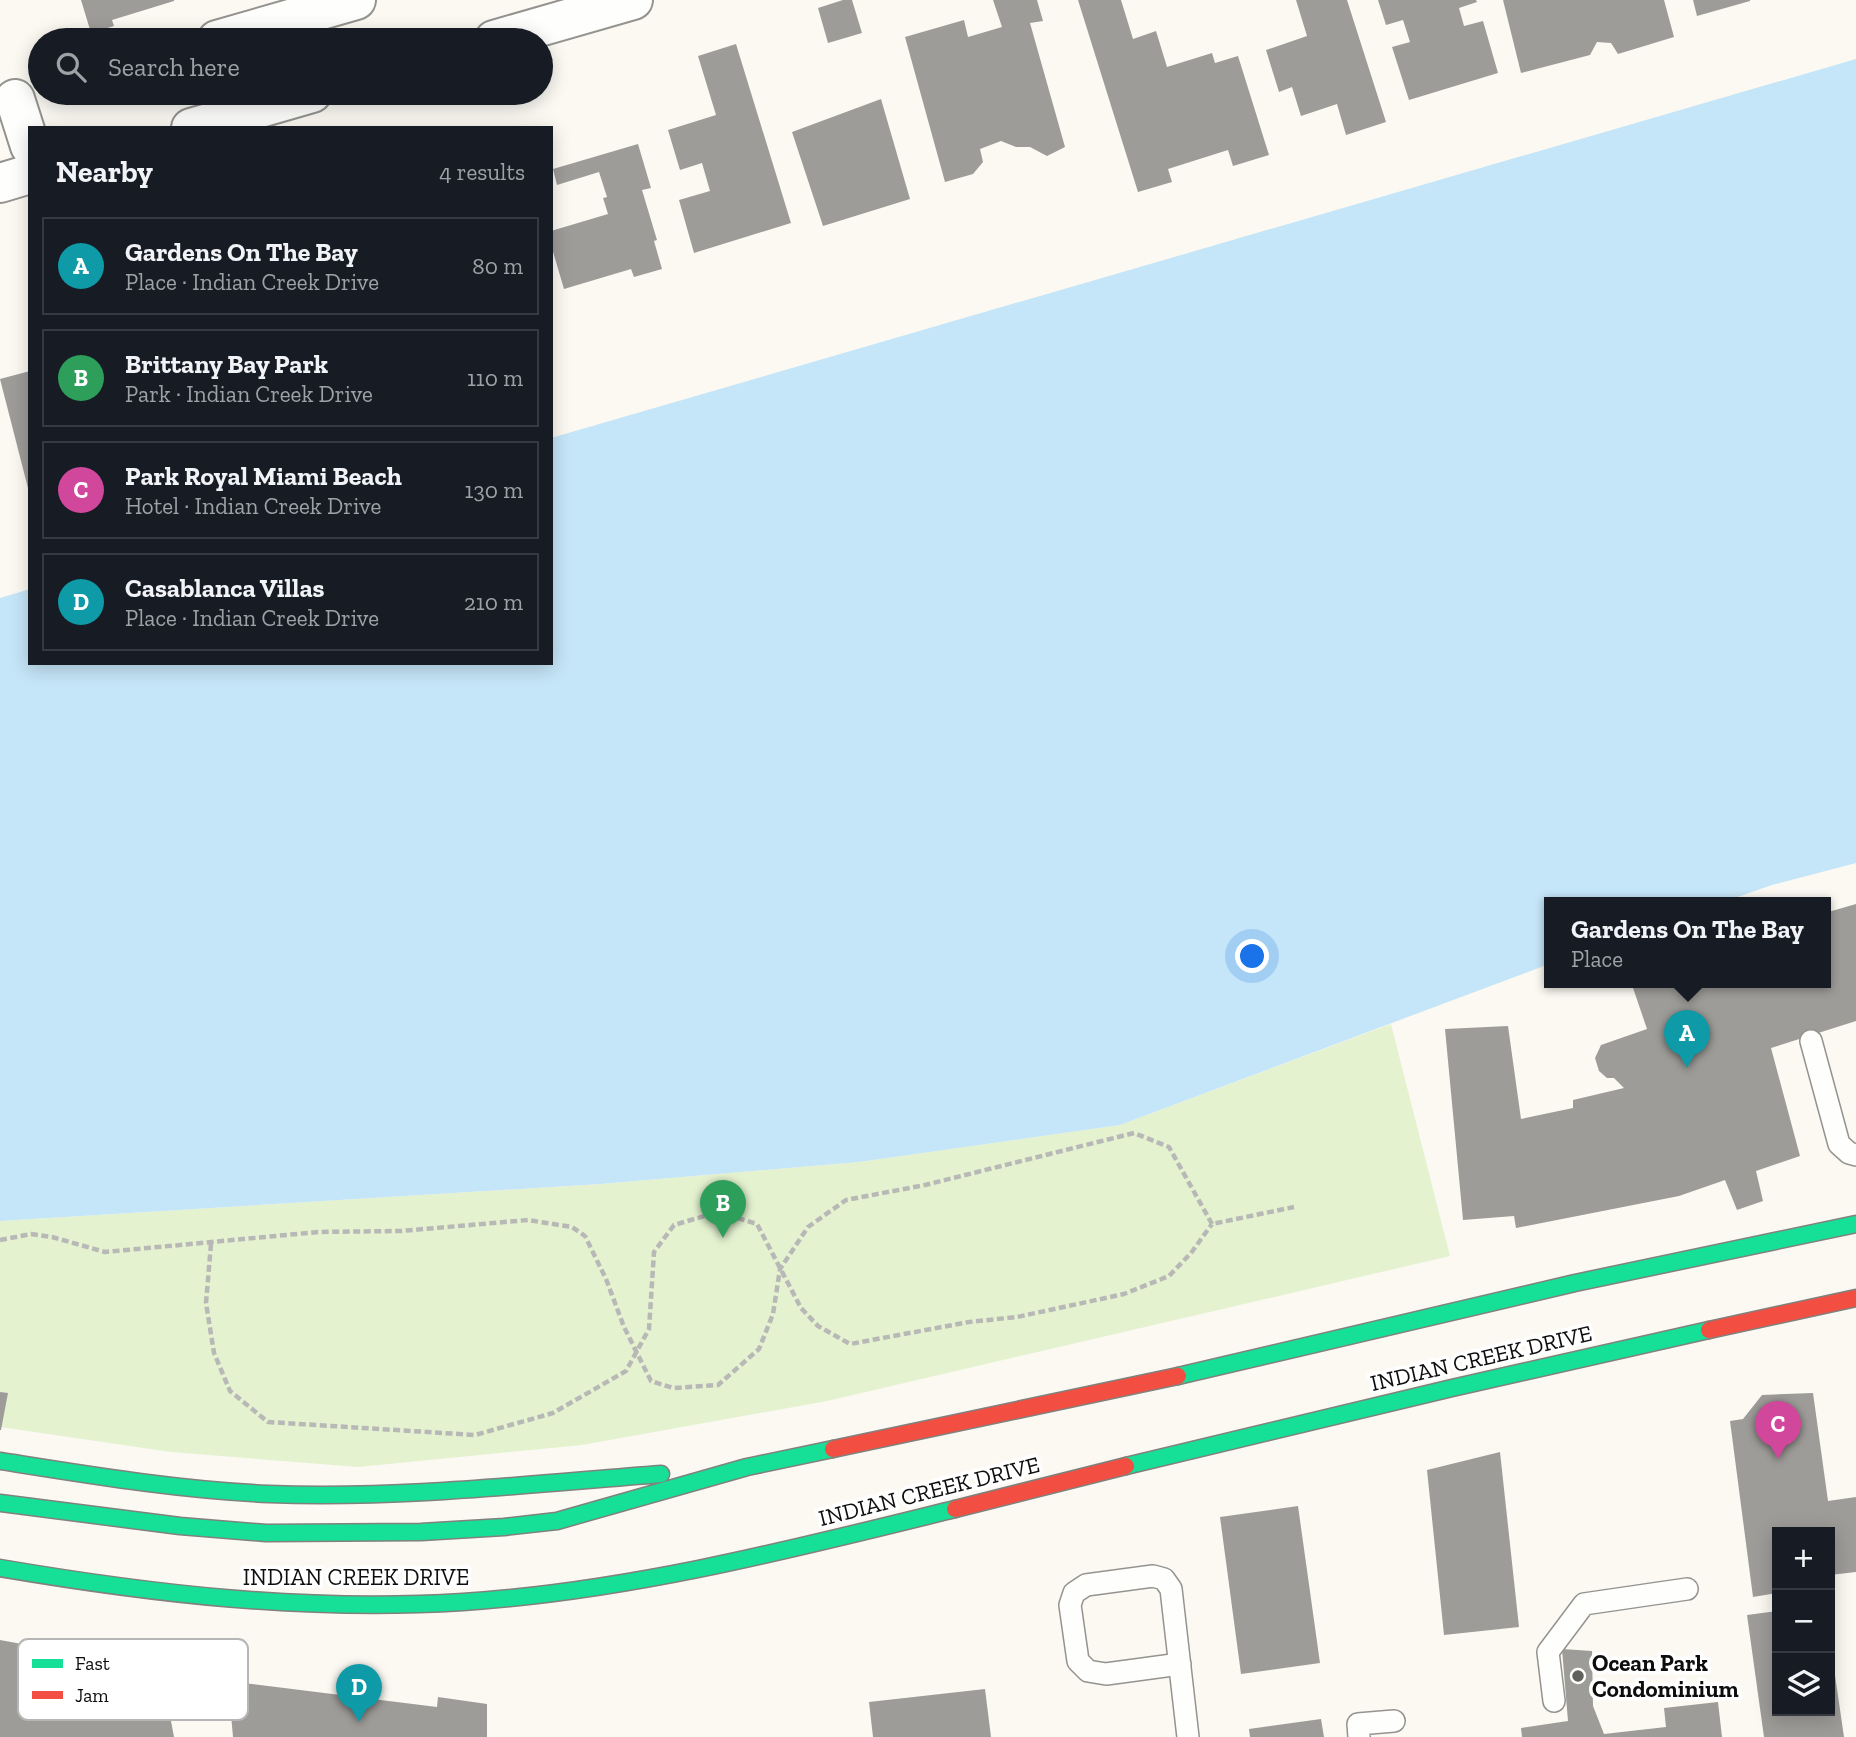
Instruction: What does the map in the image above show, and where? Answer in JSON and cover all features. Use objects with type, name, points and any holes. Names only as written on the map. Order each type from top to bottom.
[{"type":"main road","name":"INDIAN CREEK DRIVE","points":[[0,1503],[169,1525],[266,1533],[421,1532],[557,1521],[747,1467],[1167,1379],[1575,1283],[1856,1224]]},
{"type":"main road","name":"INDIAN CREEK DRIVE","points":[[0,1568],[155,1593],[280,1603],[381,1605],[466,1602],[602,1586],[709,1568],[1369,1407],[1856,1298]]},
{"type":"main road","name":"INDIAN CREEK DRIVE","points":[[0,1461],[151,1483],[304,1495],[449,1492],[747,1467]]},
{"type":"street","points":[[259,28],[356,0]]},
{"type":"street","points":[[518,28],[551,11],[633,0]]},
{"type":"street","points":[[18,98],[28,138]]},
{"type":"street","points":[[198,126],[271,105]]},
{"type":"street","points":[[0,183],[28,175]]},
{"type":"lane","points":[[1811,1041],[1839,1144],[1849,1153],[1856,1155]]},
{"type":"lane","points":[[1180,1664],[1105,1674],[1088,1671],[1078,1661],[1070,1605],[1074,1593],[1086,1585],[1153,1576],[1164,1579],[1171,1589],[1180,1664],[1188,1737]]},
{"type":"lane","points":[[1555,1701],[1548,1652],[1584,1604],[1687,1589]]},
{"type":"lane","points":[[1359,1737],[1358,1724],[1394,1720]]},
{"type":"path","points":[[0,1241],[31,1234],[105,1252],[318,1232],[401,1231],[528,1220],[572,1227],[585,1236],[606,1279],[624,1327],[652,1381],[673,1388],[718,1385],[759,1349],[773,1314],[780,1269],[808,1227],[846,1200],[925,1185],[1134,1133],[1169,1147],[1212,1224]]},
{"type":"path","points":[[212,1244],[206,1303],[214,1353],[230,1391],[268,1422],[475,1435],[553,1413],[626,1371],[649,1329],[654,1252],[674,1225],[718,1212],[757,1224],[801,1308],[818,1326],[850,1344],[969,1322],[1017,1317],[1124,1294],[1169,1276],[1191,1253],[1212,1224],[1294,1207]]},
{"type":"green space","points":[[1391,1024],[1450,1256],[827,1401],[582,1445],[358,1467],[171,1452],[0,1427],[0,1221],[600,1184],[859,1162],[1120,1125]]},
{"type":"water","points":[[1856,59],[1856,863],[1737,897],[1544,897],[1544,966],[1120,1125],[859,1162],[600,1184],[0,1221],[0,598],[28,590],[28,665],[553,665],[553,437]]},
{"type":"building","points":[[81,0],[174,0],[112,20],[114,26],[89,28]]},
{"type":"building","points":[[852,0],[862,33],[828,43],[818,8]]},
{"type":"building","points":[[993,0],[1037,0],[1043,21],[1030,23],[1065,147],[1047,156],[1030,147],[1016,147],[1001,141],[980,149],[983,162],[973,174],[945,182],[905,37],[964,20],[968,37],[1002,27]]},
{"type":"building","points":[[1078,0],[1121,0],[1133,39],[1156,31],[1167,67],[1212,53],[1215,63],[1238,56],[1269,155],[1233,166],[1228,150],[1168,169],[1172,182],[1138,192]]},
{"type":"building","points":[[1296,0],[1347,0],[1386,122],[1346,135],[1337,104],[1301,116],[1292,87],[1279,92],[1266,50],[1307,36]]},
{"type":"building","points":[[1378,0],[1476,0],[1477,2],[1459,8],[1464,26],[1483,21],[1498,73],[1409,100],[1392,47],[1410,42],[1403,20],[1386,25]]},
{"type":"building","points":[[1503,0],[1664,0],[1674,37],[1618,54],[1611,43],[1597,42],[1590,55],[1521,73]]},
{"type":"building","points":[[1693,0],[1750,0],[1750,1],[1697,16]]},
{"type":"building","points":[[736,44],[791,223],[694,253],[679,200],[710,191],[702,163],[680,170],[668,130],[716,115],[698,56]]},
{"type":"building","points":[[881,99],[910,199],[823,226],[792,132]]},
{"type":"building","points":[[638,144],[651,188],[642,190],[657,240],[654,241],[662,269],[634,277],[631,269],[564,289],[553,252],[553,230],[608,214],[603,198],[607,197],[599,172],[557,185],[553,169]]},
{"type":"building","points":[[28,372],[28,488],[0,379]]},
{"type":"building","points":[[1856,904],[1856,1021],[1771,1048],[1800,1156],[1756,1171],[1763,1201],[1737,1210],[1725,1180],[1679,1196],[1516,1228],[1514,1216],[1463,1220],[1445,1029],[1508,1026],[1521,1119],[1573,1108],[1573,1100],[1624,1088],[1614,1078],[1607,1078],[1599,1071],[1595,1058],[1601,1045],[1647,1029],[1633,988],[1831,988],[1831,911]]},
{"type":"building","points":[[0,1392],[8,1393],[1,1430],[0,1430]]},
{"type":"building","points":[[1813,1393],[1828,1501],[1856,1497],[1856,1572],[1835,1574],[1835,1527],[1772,1527],[1772,1594],[1753,1597],[1730,1421],[1743,1419],[1762,1395]]},
{"type":"building","points":[[1500,1452],[1519,1627],[1444,1635],[1427,1470]]},
{"type":"building","points":[[1298,1506],[1320,1663],[1241,1674],[1220,1517]]},
{"type":"building","points":[[1772,1612],[1772,1716],[1835,1716],[1835,1675],[1844,1737],[1764,1737],[1747,1615]]},
{"type":"building","points":[[0,1640],[18,1643],[18,1720],[171,1720],[174,1737],[0,1737]]},
{"type":"building","name":"Ocean Park Condominium","points":[[1562,1649],[1592,1651],[1593,1706],[1604,1734],[1666,1727],[1664,1708],[1718,1702],[1722,1737],[1522,1737],[1521,1728],[1568,1721]]},
{"type":"building","points":[[248,1683],[437,1707],[438,1697],[487,1704],[487,1737],[233,1737],[231,1720],[248,1720]]},
{"type":"building","points":[[985,1689],[991,1737],[873,1737],[869,1702]]},
{"type":"building","points":[[1321,1719],[1324,1737],[1250,1737],[1249,1729]]},
{"type":"traffic: fast","points":[[1178,1376],[1575,1283],[1856,1224]]},
{"type":"traffic: fast","points":[[1126,1466],[1709,1330]]},
{"type":"traffic: fast","points":[[0,1503],[180,1526],[266,1533],[421,1532],[504,1527],[557,1521],[747,1467],[833,1449]]},
{"type":"traffic: fast","points":[[0,1461],[201,1489],[318,1495],[465,1490],[661,1474]]},
{"type":"traffic: fast","points":[[0,1568],[115,1586],[230,1598],[346,1605],[463,1602],[588,1588],[649,1578],[772,1553],[955,1509]]},
{"type":"traffic: jam","points":[[1709,1330],[1856,1298]]},
{"type":"traffic: jam","points":[[833,1449],[1178,1376]]},
{"type":"traffic: jam","points":[[955,1509],[1126,1466]]},
{"type":"place","name":"Gardens On The Bay","points":[[1687,1068]]},
{"type":"place","name":"Brittany Bay Park","points":[[723,1238]]},
{"type":"place","name":"Park Royal Miami Beach","points":[[1778,1459]]},
{"type":"place","name":"Ocean Park Condominium","points":[[1578,1676]]},
{"type":"place","name":"Casablanca Villas","points":[[359,1722]]}]
